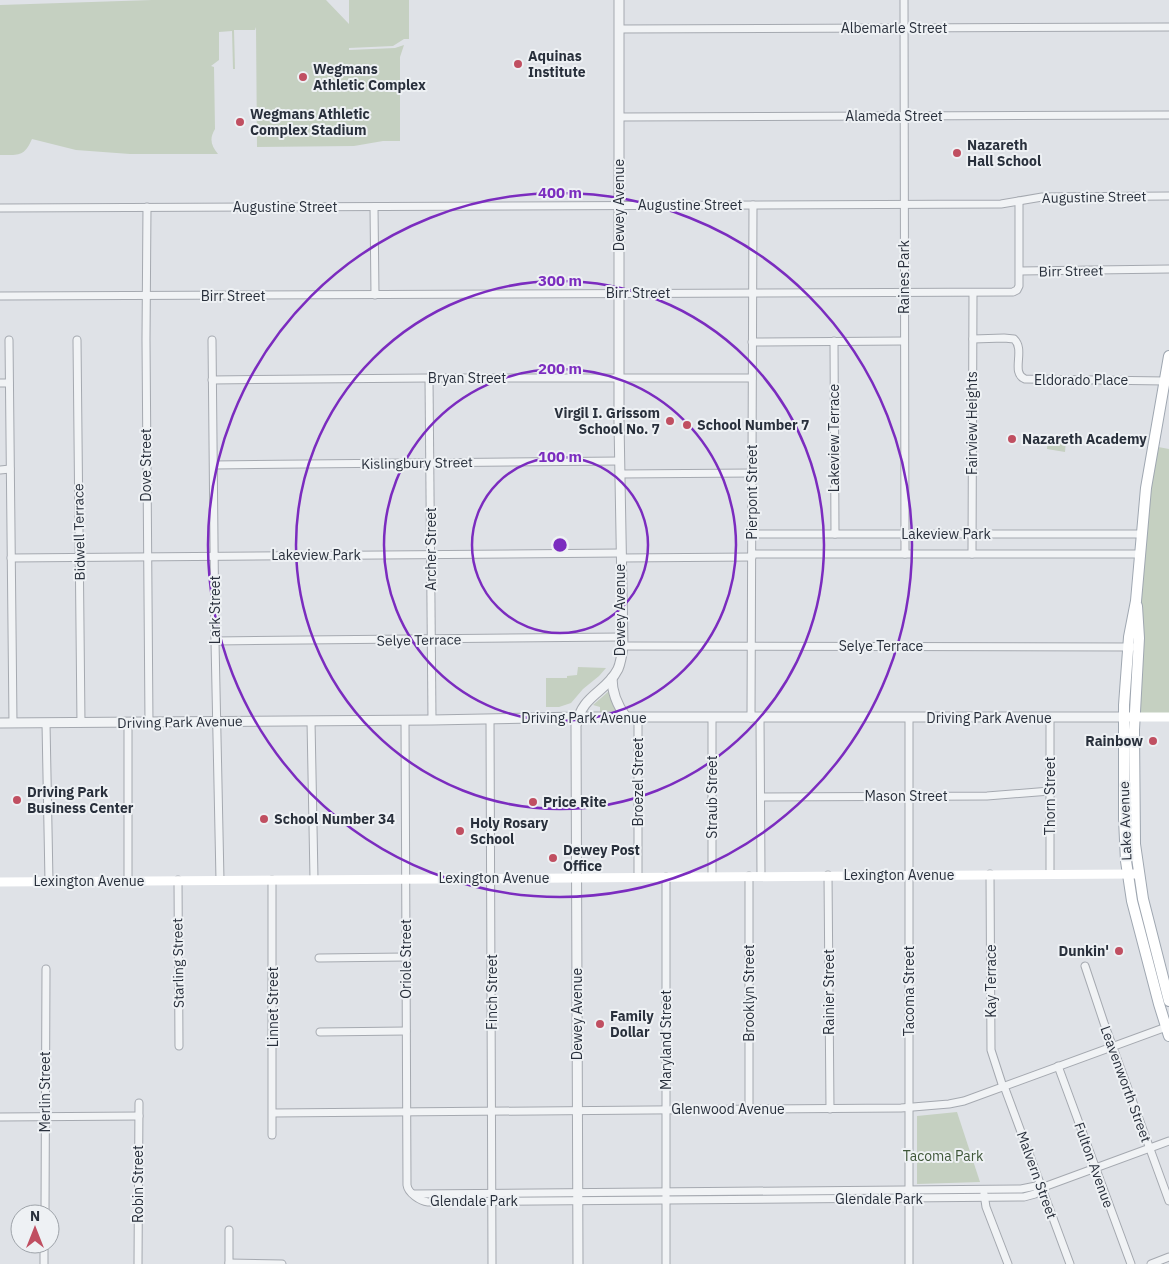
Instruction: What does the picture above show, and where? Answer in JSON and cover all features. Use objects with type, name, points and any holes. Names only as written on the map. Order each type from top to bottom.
[{"type":"main road","name":"Lake Avenue","points":[[1168,1030],[1137,921],[1128,874],[1124,834],[1133,646],[1139,619],[1136,601],[1141,534],[1146,488],[1169,356]]},
{"type":"main road","name":"Lake Avenue","points":[[1129,717],[1139,875],[1146,915],[1169,1001]]},
{"type":"main road","name":"Driving Park Avenue","points":[[1129,717],[1169,717]]},
{"type":"main road","name":"Lexington Avenue","points":[[0,882],[990,874],[1139,875]]},
{"type":"street","name":"Dewey Avenue","points":[[578,1264],[576,735],[578,717],[585,704],[612,678],[620,665],[623,642],[620,474],[619,0]]},
{"type":"street","name":"Raines Park","points":[[904,0],[904,554]]},
{"type":"street","name":"Albemarle Street","points":[[619,29],[1169,27]]},
{"type":"street","name":"Alameda Street","points":[[619,116],[904,117],[1169,115]]},
{"type":"street","name":"Augustine Street","points":[[0,208],[1002,204],[1042,197],[1169,196]]},
{"type":"street","points":[[1019,201],[1020,271]]},
{"type":"street","name":"Pierpont Street","points":[[753,205],[751,647],[761,797],[761,876]]},
{"type":"street","points":[[374,207],[375,296]]},
{"type":"street","name":"Dove Street","points":[[147,208],[146,340],[149,723]]},
{"type":"street","name":"Birr Street","points":[[0,296],[973,293],[1016,292],[1020,271],[1169,269]]},
{"type":"street","name":"Fairview Heights","points":[[972,554],[973,293]]},
{"type":"street","name":"Eldorado Place","points":[[973,339],[1014,339],[1018,346],[1018,373],[1025,380],[1164,380]]},
{"type":"street","points":[[9,340],[13,723]]},
{"type":"street","name":"Bidwell Terrace","points":[[77,340],[81,723]]},
{"type":"street","name":"Lark Street","points":[[212,340],[216,722],[220,880]]},
{"type":"street","name":"Lakeview Terrace","points":[[834,341],[834,534]]},
{"type":"street","points":[[752,342],[904,341]]},
{"type":"street","name":"Archer Street","points":[[429,378],[432,720]]},
{"type":"street","name":"Bryan Street","points":[[212,380],[752,378]]},
{"type":"street","points":[[0,383],[9,383]]},
{"type":"street","name":"Kislingbury Street","points":[[214,465],[620,461]]},
{"type":"street","points":[[0,470],[10,469]]},
{"type":"street","points":[[620,474],[752,473]]},
{"type":"street","name":"Lakeview Park","points":[[752,534],[1141,534]]},
{"type":"street","name":"Lakeview Park","points":[[12,558],[431,554],[752,556],[1140,554]]},
{"type":"street","name":"Selye Terrace","points":[[215,641],[431,640],[623,642],[751,647],[1133,646]]},
{"type":"street","points":[[612,678],[613,695],[626,717]]},
{"type":"street","name":"Driving Park Avenue","points":[[0,723],[149,723],[578,717],[1129,717]]},
{"type":"street","name":"Broezel Street","points":[[638,717],[638,877]]},
{"type":"street","name":"Straub Street","points":[[712,718],[712,876]]},
{"type":"street","name":"Tacoma Street","points":[[908,718],[909,1264]]},
{"type":"street","name":"Thorn Street","points":[[1050,718],[1050,874]]},
{"type":"street","name":"Finch Street","points":[[490,719],[492,1264]]},
{"type":"street","name":"Oriole Street","points":[[405,720],[407,1185],[408,1190],[414,1194]]},
{"type":"street","points":[[311,721],[314,879]]},
{"type":"street","points":[[46,723],[48,881]]},
{"type":"street","points":[[128,723],[128,880]]},
{"type":"street","name":"Mason Street","points":[[761,797],[991,796],[1050,791]]},
{"type":"street","name":"Kay Terrace","points":[[990,874],[991,1050],[1004,1086]]},
{"type":"street","name":"Rainier Street","points":[[828,875],[830,1109]]},
{"type":"street","name":"Maryland Street","points":[[666,876],[666,1264]]},
{"type":"street","name":"Brooklyn Street","points":[[749,876],[749,1109]]},
{"type":"street","name":"Starling Street","points":[[178,880],[179,1046]]},
{"type":"street","name":"Linnet Street","points":[[272,880],[272,1135]]},
{"type":"street","points":[[319,958],[406,957]]},
{"type":"street","name":"Leavenworth Street","points":[[1085,966],[1169,1201]]},
{"type":"street","name":"Merlin Street","points":[[44,1204],[46,969]]},
{"type":"street","name":"Glenwood Avenue","points":[[273,1113],[909,1108],[957,1103],[1113,1046],[1168,1030]]},
{"type":"street","points":[[320,1032],[406,1031]]},
{"type":"street","name":"Fulton Avenue","points":[[1058,1066],[1131,1264]]},
{"type":"street","name":"Malvern Street","points":[[1004,1086],[1070,1264]]},
{"type":"street","name":"Robin Street","points":[[138,1264],[139,1103]]},
{"type":"street","points":[[0,1117],[138,1116]]},
{"type":"street","name":"Glendale Park","points":[[414,1194],[492,1194],[666,1200],[1027,1197],[1037,1193],[1041,1188],[1169,1141]]},
{"type":"street","name":"Glendale Park","points":[[414,1194],[426,1202],[492,1202],[666,1192],[984,1190],[1023,1189],[1036,1186],[1041,1188]]},
{"type":"street","points":[[984,1190],[986,1207],[1008,1264]]},
{"type":"street","points":[[229,1230],[229,1264],[282,1264]]},
{"type":"street","points":[[1150,1264],[1169,1257]]},
{"type":"green space","points":[[152,0],[326,0],[349,24],[349,0],[409,0],[409,39],[404,39],[393,46],[349,48],[349,50],[395,48],[404,45],[400,57],[400,141],[383,141],[354,146],[257,147],[256,27],[255,30],[234,30],[235,69],[233,69],[232,31],[219,32],[219,60],[211,66],[214,67],[215,129],[212,142],[218,154],[130,154],[76,150],[32,139],[26,149],[20,154],[0,155],[0,5]]},
{"type":"green space","points":[[1048,437],[1066,440],[1065,452],[1047,449]]},
{"type":"green space","points":[[1153,446],[1169,449],[1169,717],[1134,717],[1138,611]]},
{"type":"green space","points":[[578,667],[606,668],[571,703],[559,707],[546,707],[546,678],[567,678],[567,676],[577,675]]},
{"type":"green space","points":[[609,691],[617,711],[600,712],[600,707],[593,705]]},
{"type":"green space","name":"Tacoma Park","points":[[957,1112],[980,1182],[917,1184],[917,1116]]},
{"type":"place","name":"Aquinas Institute","points":[[518,64]]},
{"type":"place","name":"Wegmans Athletic Complex","points":[[303,77]]},
{"type":"place","name":"Wegmans Athletic Complex Stadium","points":[[240,122]]},
{"type":"place","name":"Nazareth Hall School","points":[[957,153]]},
{"type":"place","name":"Virgil I. Grissom School No. 7","points":[[670,421]]},
{"type":"place","name":"School Number 7","points":[[687,425]]},
{"type":"place","name":"Nazareth Academy","points":[[1012,439]]},
{"type":"place","name":"Rainbow","points":[[1153,741]]},
{"type":"place","name":"Driving Park Business Center","points":[[17,800]]},
{"type":"place","name":"Price Rite","points":[[533,802]]},
{"type":"place","name":"School Number 34","points":[[264,819]]},
{"type":"place","name":"Holy Rosary School","points":[[460,831]]},
{"type":"place","name":"Dewey Post Office","points":[[553,858]]},
{"type":"place","name":"Dunkin'","points":[[1119,951]]},
{"type":"place","name":"Family Dollar","points":[[600,1024]]}]
